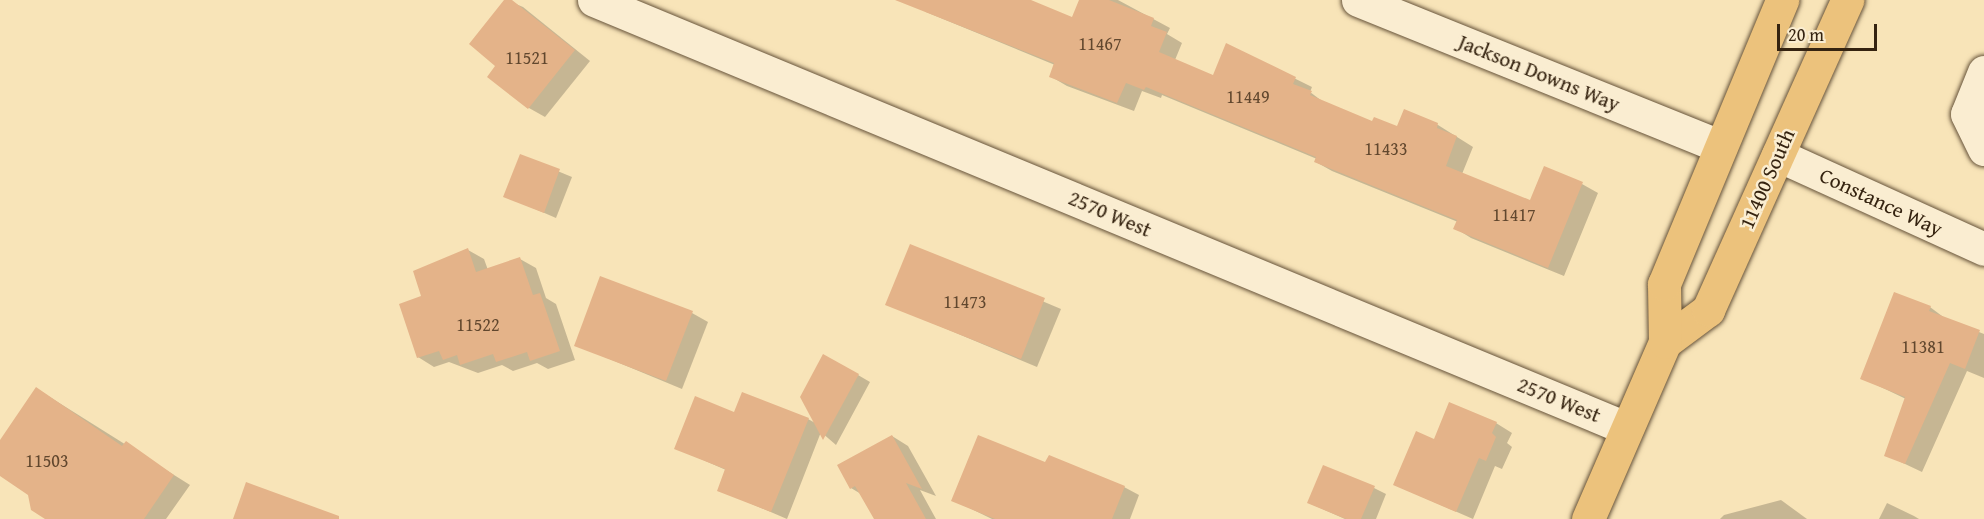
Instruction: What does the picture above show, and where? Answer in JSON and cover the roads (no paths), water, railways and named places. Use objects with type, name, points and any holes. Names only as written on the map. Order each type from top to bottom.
[{"type":"main road","name":"11400 South","points":[[1588,519],[1665,342],[1664,284],[1782,0]]},
{"type":"main road","name":"11400 South","points":[[1665,342],[1708,309],[1847,0]]},
{"type":"street","name":"2570 West","points":[[594,0],[1626,428]]},
{"type":"street","name":"Jackson Downs Way","points":[[1358,0],[1720,146]]},
{"type":"street","points":[[1984,72],[1967,114],[1984,149]]},
{"type":"street","name":"Constance Way","points":[[1778,155],[1984,249]]}]
